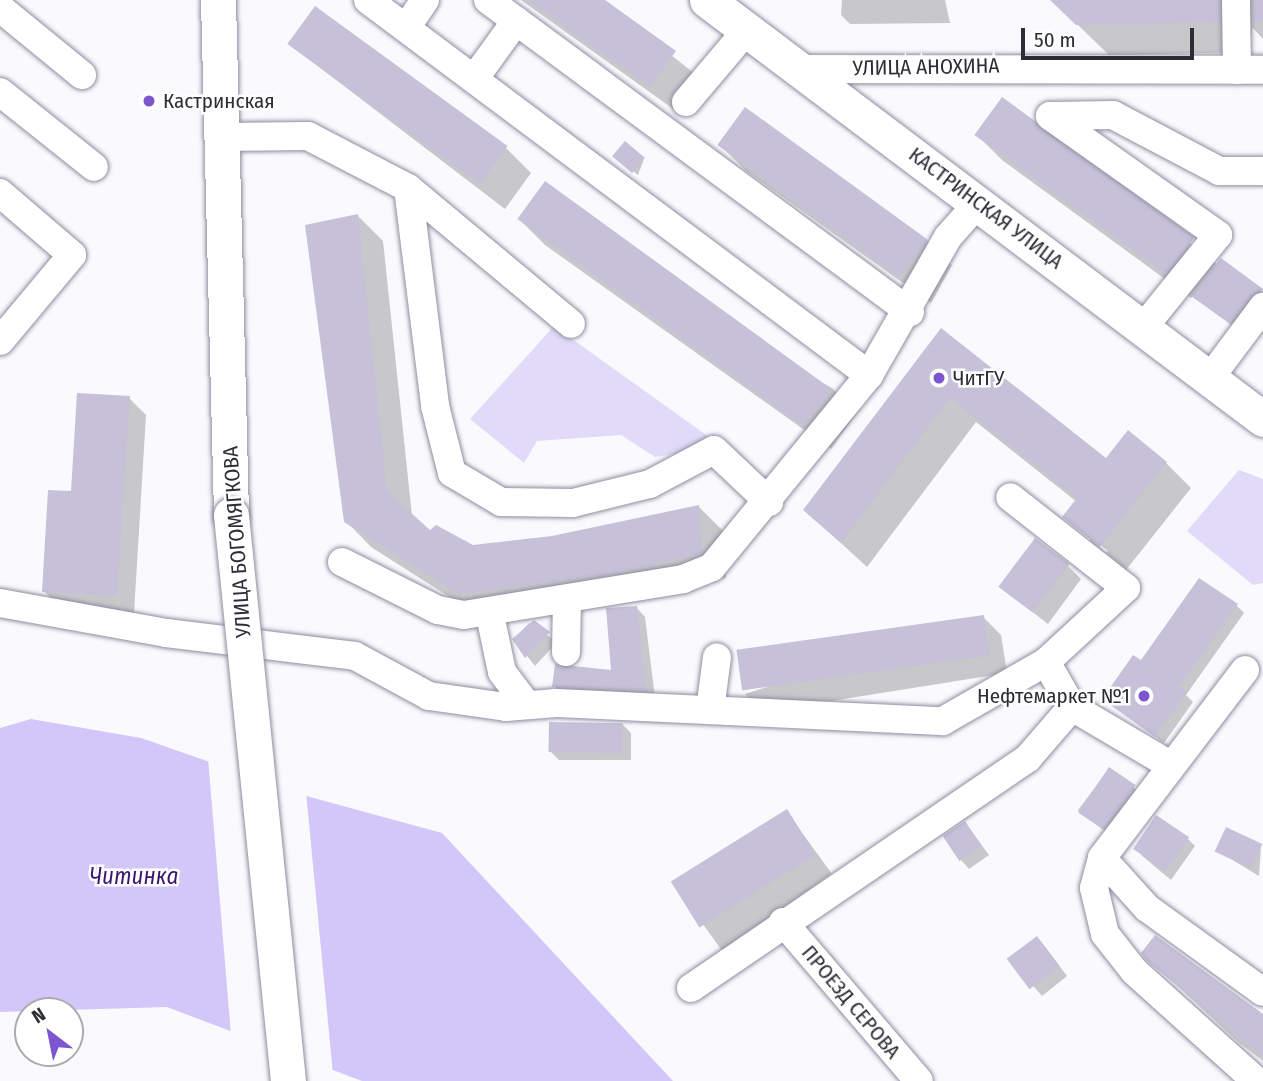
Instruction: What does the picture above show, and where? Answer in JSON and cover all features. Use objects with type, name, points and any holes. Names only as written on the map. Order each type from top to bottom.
[{"type":"main road","name":"УЛИЦА БОГОМЯГКОВА","points":[[218,0],[231,515],[288,1081]]},
{"type":"main road","name":"КАСТРИНСКАЯ УЛИЦА","points":[[707,0],[979,202],[1263,419]]},
{"type":"street","points":[[368,0],[869,374]]},
{"type":"street","points":[[406,28],[425,0]]},
{"type":"street","points":[[488,0],[911,312]]},
{"type":"street","points":[[1236,0],[1250,70]]},
{"type":"street","points":[[0,8],[82,75]]},
{"type":"street","points":[[474,79],[516,21]]},
{"type":"street","points":[[687,102],[746,31]]},
{"type":"street","name":"УЛИЦА АНОХИНА","points":[[799,69],[1250,70]]},
{"type":"street","points":[[0,92],[94,167]]},
{"type":"street","points":[[1143,328],[1218,235],[1050,116],[1113,115],[1219,171],[1263,171]]},
{"type":"street","points":[[221,137],[308,136],[408,188],[571,324]]},
{"type":"street","points":[[408,188],[435,406],[452,473],[501,502],[573,503],[650,484],[714,450],[769,502]]},
{"type":"street","points":[[0,193],[72,255],[0,341]]},
{"type":"street","points":[[342,562],[438,610],[490,615],[683,579],[712,568],[769,502],[869,374],[911,312],[948,237],[979,202]]},
{"type":"street","points":[[1210,378],[1263,307]]},
{"type":"street","points":[[0,603],[166,633],[355,656],[429,696],[527,705],[943,721],[1046,662],[1126,588],[1010,497]]},
{"type":"street","points":[[566,601],[566,652]]},
{"type":"street","points":[[490,615],[502,672],[527,705]]},
{"type":"street","points":[[710,710],[717,657]]},
{"type":"street","points":[[1046,662],[1072,707],[1170,765]]},
{"type":"street","points":[[1245,670],[1170,765],[1102,858],[1094,888],[1105,934],[1134,971],[1256,1081]]},
{"type":"street","points":[[691,988],[783,922],[1028,758],[1072,707]]},
{"type":"street","points":[[1102,858],[1147,908],[1263,992]]},
{"type":"street","name":"ПРОЕЗД СЕРОВА","points":[[783,922],[919,1081]]},
{"type":"shaded area","points":[[554,326],[709,437],[700,450],[655,457],[621,435],[537,441],[524,463],[470,419]]},
{"type":"shaded area","points":[[1239,470],[1263,479],[1263,583],[1253,585],[1187,531]]},
{"type":"water","name":"Читинка","points":[[31,719],[141,738],[310,797],[442,833],[673,1081],[362,1081],[167,1007],[84,1009],[84,997],[14,997],[14,1012],[0,1012],[0,728]]},
{"type":"pier","points":[[208,758],[306,792],[333,1074],[231,1035]]},
{"type":"building","points":[[528,0],[605,0],[676,51],[650,87]]},
{"type":"building","points":[[1050,0],[1219,0],[1220,22],[1076,25]]},
{"type":"building","points":[[1253,0],[1263,0],[1263,21],[1253,21]]},
{"type":"building","points":[[315,6],[508,146],[480,184],[287,44]]},
{"type":"building","points":[[1002,97],[1195,237],[1167,275],[974,135]]},
{"type":"building","points":[[745,107],[927,239],[899,277],[717,145]]},
{"type":"building","points":[[625,141],[645,158],[632,173],[612,156]]},
{"type":"building","points":[[545,181],[831,389],[804,427],[517,219]]},
{"type":"building","points":[[358,214],[387,491],[430,530],[436,525],[473,545],[552,536],[699,505],[702,553],[608,574],[458,594],[344,522],[305,225]]},
{"type":"building","points":[[1221,258],[1263,289],[1230,324],[1191,296]]},
{"type":"building","points":[[941,328],[1106,458],[1128,430],[1167,462],[1100,547],[1062,517],[1077,498],[950,398],[841,543],[803,510]]},
{"type":"building","points":[[77,393],[130,396],[117,596],[42,592],[48,490],[71,491]]},
{"type":"building","points":[[1035,538],[1069,564],[1033,613],[998,587]]},
{"type":"building","points":[[1199,578],[1238,604],[1179,687],[1187,692],[1155,737],[1102,699],[1133,655],[1141,660]]},
{"type":"building","points":[[637,606],[646,691],[552,687],[555,664],[611,670],[606,608]]},
{"type":"building","points":[[984,615],[990,656],[742,690],[736,650]]},
{"type":"building","points":[[534,620],[550,632],[525,658],[512,639]]},
{"type":"building","points":[[549,722],[623,723],[622,753],[548,752]]},
{"type":"building","points":[[1109,767],[1136,785],[1105,830],[1078,813]]},
{"type":"building","points":[[787,809],[816,855],[699,927],[671,882]]},
{"type":"building","points":[[1156,815],[1189,837],[1166,871],[1133,849]]},
{"type":"building","points":[[965,821],[982,846],[959,861],[943,836]]},
{"type":"building","points":[[1226,827],[1262,844],[1251,868],[1215,851]]},
{"type":"building","points":[[1155,935],[1263,1014],[1263,1057],[1146,960],[1141,953]]},
{"type":"building","points":[[1037,936],[1060,966],[1030,989],[1007,959]]},
{"type":"place","name":"Кастринская","points":[[149,101]]},
{"type":"place","name":"ЧитГУ","points":[[939,378]]},
{"type":"place","name":"Нефтемаркет №1","points":[[1144,696]]}]
